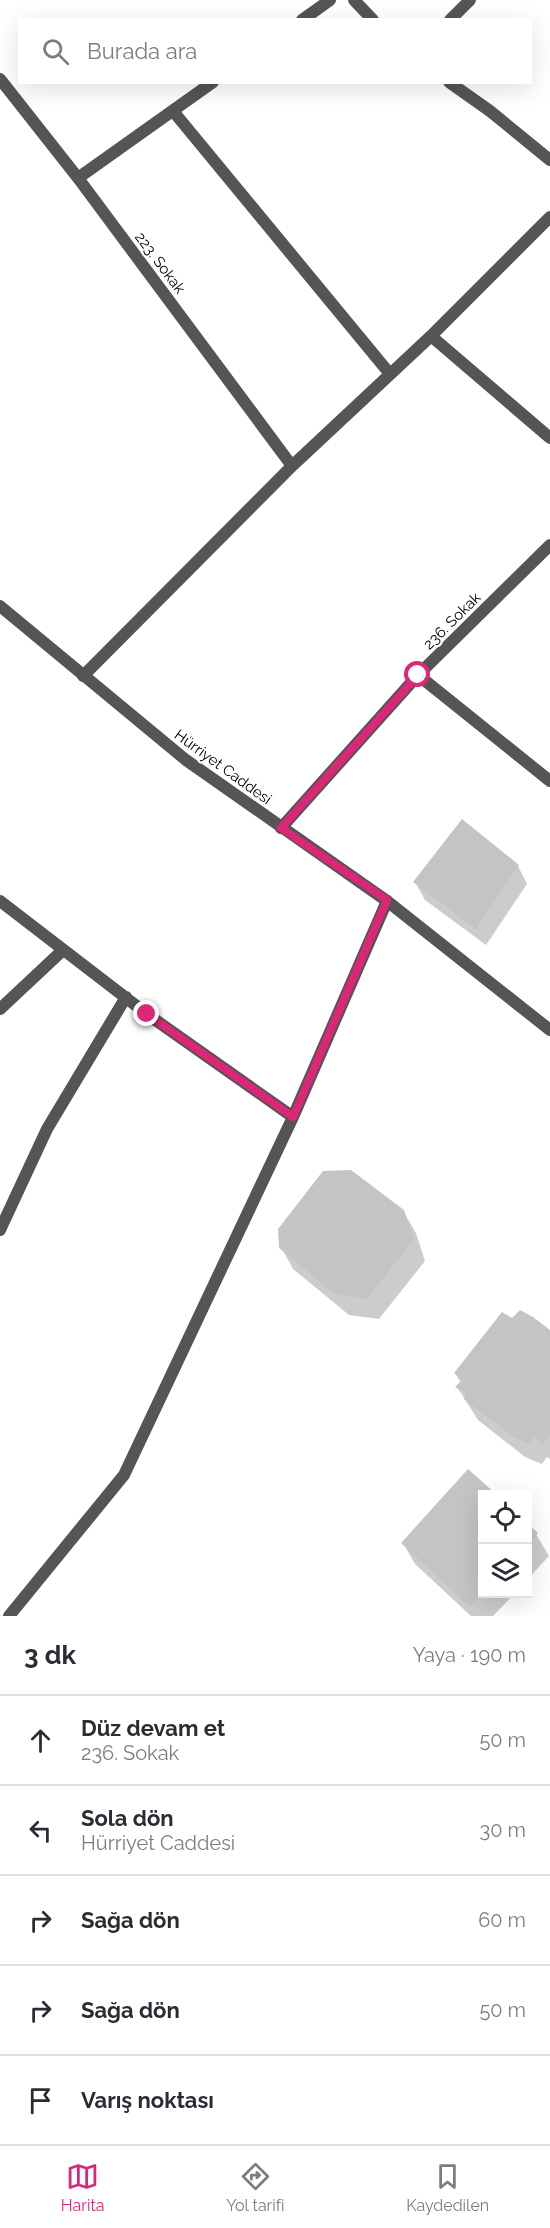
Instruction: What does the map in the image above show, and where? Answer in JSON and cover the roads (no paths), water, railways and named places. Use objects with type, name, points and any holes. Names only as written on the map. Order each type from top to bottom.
[{"type":"street","points":[[305,18],[330,0]]},
{"type":"street","points":[[354,0],[371,18]]},
{"type":"street","points":[[452,18],[470,0]]},
{"type":"street","name":"223. Sokak","points":[[0,79],[78,178],[292,466]]},
{"type":"street","points":[[78,178],[210,84]]},
{"type":"street","points":[[452,84],[550,159]]},
{"type":"street","points":[[173,111],[390,374]]},
{"type":"street","points":[[83,676],[292,466],[431,336],[550,216]]},
{"type":"street","points":[[431,336],[550,437]]},
{"type":"street","name":"236. Sokak","points":[[281,828],[418,675],[550,545]]},
{"type":"street","name":"Hürriyet Caddesi","points":[[0,606],[186,760],[387,900],[550,1030]]},
{"type":"street","points":[[418,675],[550,781]]},
{"type":"street","points":[[9,1616],[124,1475],[293,1117],[387,900]]},
{"type":"street","points":[[0,902],[126,997],[293,1117]]},
{"type":"street","points":[[0,1009],[63,950]]},
{"type":"street","points":[[0,1230],[47,1130],[126,997]]}]
